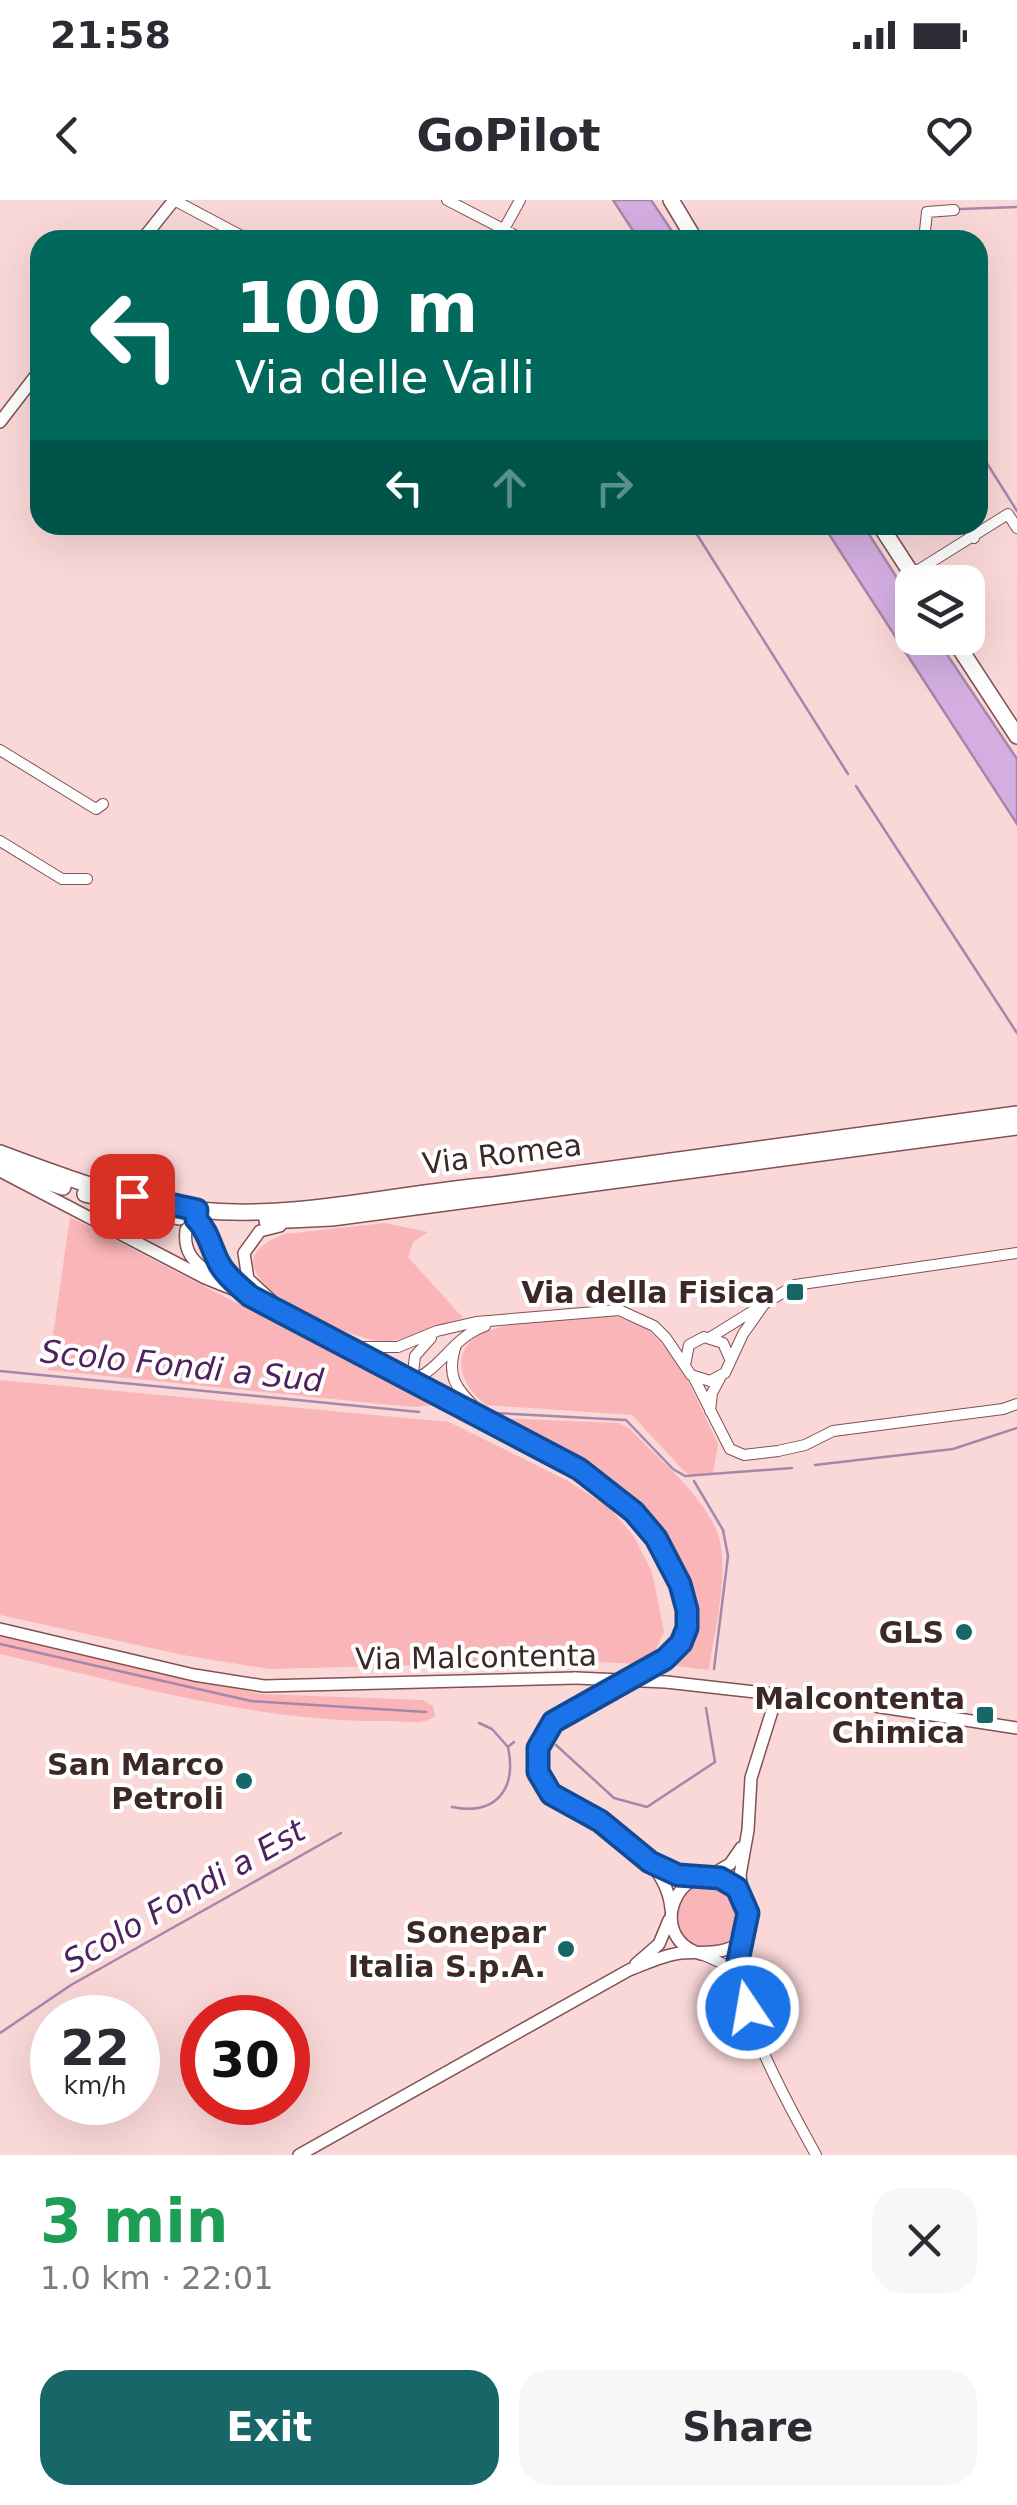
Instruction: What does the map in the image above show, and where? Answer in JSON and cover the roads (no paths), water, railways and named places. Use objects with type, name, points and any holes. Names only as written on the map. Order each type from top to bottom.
[{"type":"main road","points":[[671,200],[688,230]]},
{"type":"main road","points":[[887,535],[906,565]]},
{"type":"main road","points":[[964,655],[1017,736]]},
{"type":"main road","name":"Via Romea","points":[[0,1154],[106,1190],[196,1214],[353,1204],[431,1190],[494,1185],[1017,1114]]},
{"type":"main road","name":"Via Romea","points":[[0,1169],[102,1200],[196,1214],[308,1220],[1017,1127]]},
{"type":"street","points":[[150,230],[174,200],[230,230]]},
{"type":"street","points":[[447,200],[493,230]]},
{"type":"street","points":[[504,230],[520,200]]},
{"type":"street","points":[[925,230],[927,212],[954,210]]},
{"type":"street","points":[[0,422],[30,383]]},
{"type":"street","points":[[988,528],[1008,514],[1017,528]]},
{"type":"street","points":[[934,565],[978,535]]},
{"type":"street","points":[[0,750],[96,809],[104,804]]},
{"type":"street","points":[[0,841],[62,879],[87,879]]},
{"type":"street","points":[[0,1169],[196,1274],[250,1296],[485,1418],[579,1469],[634,1512],[669,1561],[687,1610],[687,1628],[681,1643],[665,1659],[553,1722],[538,1748],[538,1772],[551,1794],[600,1821],[650,1862],[669,1872],[720,1878],[732,1884],[746,1905]]},
{"type":"street","points":[[223,1285],[194,1262],[186,1249],[186,1230],[196,1214],[227,1275],[250,1296]]},
{"type":"street","points":[[303,1323],[265,1296],[248,1279],[243,1266],[244,1253],[260,1231],[308,1220]]},
{"type":"street","points":[[666,1338],[711,1337],[785,1289],[805,1282],[1017,1253]]},
{"type":"street","points":[[710,1412],[712,1394],[720,1378],[765,1303]]},
{"type":"street","points":[[348,1347],[398,1347],[451,1327],[618,1310],[642,1318],[666,1338],[694,1377],[730,1449],[744,1454],[805,1445],[833,1431],[1017,1404]]},
{"type":"street","points":[[412,1380],[435,1368],[458,1339],[495,1322]]},
{"type":"street","points":[[412,1380],[413,1362],[420,1348],[451,1327]]},
{"type":"street","points":[[711,1337],[726,1346],[730,1360]]},
{"type":"street","points":[[458,1339],[452,1378],[485,1418]]},
{"type":"street","points":[[686,1366],[686,1351],[694,1340]]},
{"type":"street","points":[[694,1377],[707,1382],[720,1378]]},
{"type":"street","name":"Via Malcontenta","points":[[0,1629],[194,1675],[264,1686],[576,1678],[666,1682],[862,1704],[1017,1728]]},
{"type":"street","points":[[777,1696],[754,1765],[740,1875],[748,1920],[738,1961],[764,2056],[816,2155]]},
{"type":"street","points":[[629,1970],[659,1944],[680,1890],[730,1864],[747,1835]]},
{"type":"street","points":[[650,1862],[666,1884],[672,1928],[678,1939],[690,1950],[726,1966],[744,1989]]},
{"type":"street","points":[[299,2155],[629,1970],[672,1955],[726,1950],[744,1933]]},
{"type":"waterway","points":[[960,209],[1017,207]]},
{"type":"waterway","points":[[988,465],[1017,511]]},
{"type":"waterway","points":[[697,535],[848,774]]},
{"type":"waterway","points":[[856,786],[1017,1033]]},
{"type":"waterway","name":"Scolo Fondi a Sud","points":[[0,1371],[419,1412]]},
{"type":"waterway","name":"Scolo Fondi a Sud","points":[[495,1413],[626,1420],[673,1469],[685,1476],[792,1468]]},
{"type":"waterway","name":"Scolo Fondi a Sud","points":[[815,1465],[953,1449],[1017,1428]]},
{"type":"waterway","name":"Scolo Fondi a Est","points":[[694,1481],[723,1530],[728,1556],[714,1669]]},
{"type":"waterway","points":[[0,1644],[251,1701],[426,1712]]},
{"type":"waterway","name":"Scolo Fondi a Est","points":[[556,1745],[614,1798],[647,1807],[715,1762],[706,1708]]},
{"type":"waterway","name":"Scolo Fondi a Est","points":[[479,1723],[492,1729],[508,1747],[514,1742]]},
{"type":"waterway","name":"Scolo Fondi a Est","points":[[452,1807],[481,1807],[500,1796],[509,1775],[508,1747]]},
{"type":"waterway","name":"Scolo Fondi a Est","points":[[0,2033],[71,1985],[341,1833]]},
{"type":"place","name":"Via della Fisica","points":[[795,1292]]},
{"type":"place","name":"GLS","points":[[964,1632]]},
{"type":"place","name":"Malcontenta Chimica","points":[[985,1715]]},
{"type":"place","name":"San Marco Petroli","points":[[244,1781]]},
{"type":"place","name":"Sonepar Italia S.p.A.","points":[[566,1949]]}]
